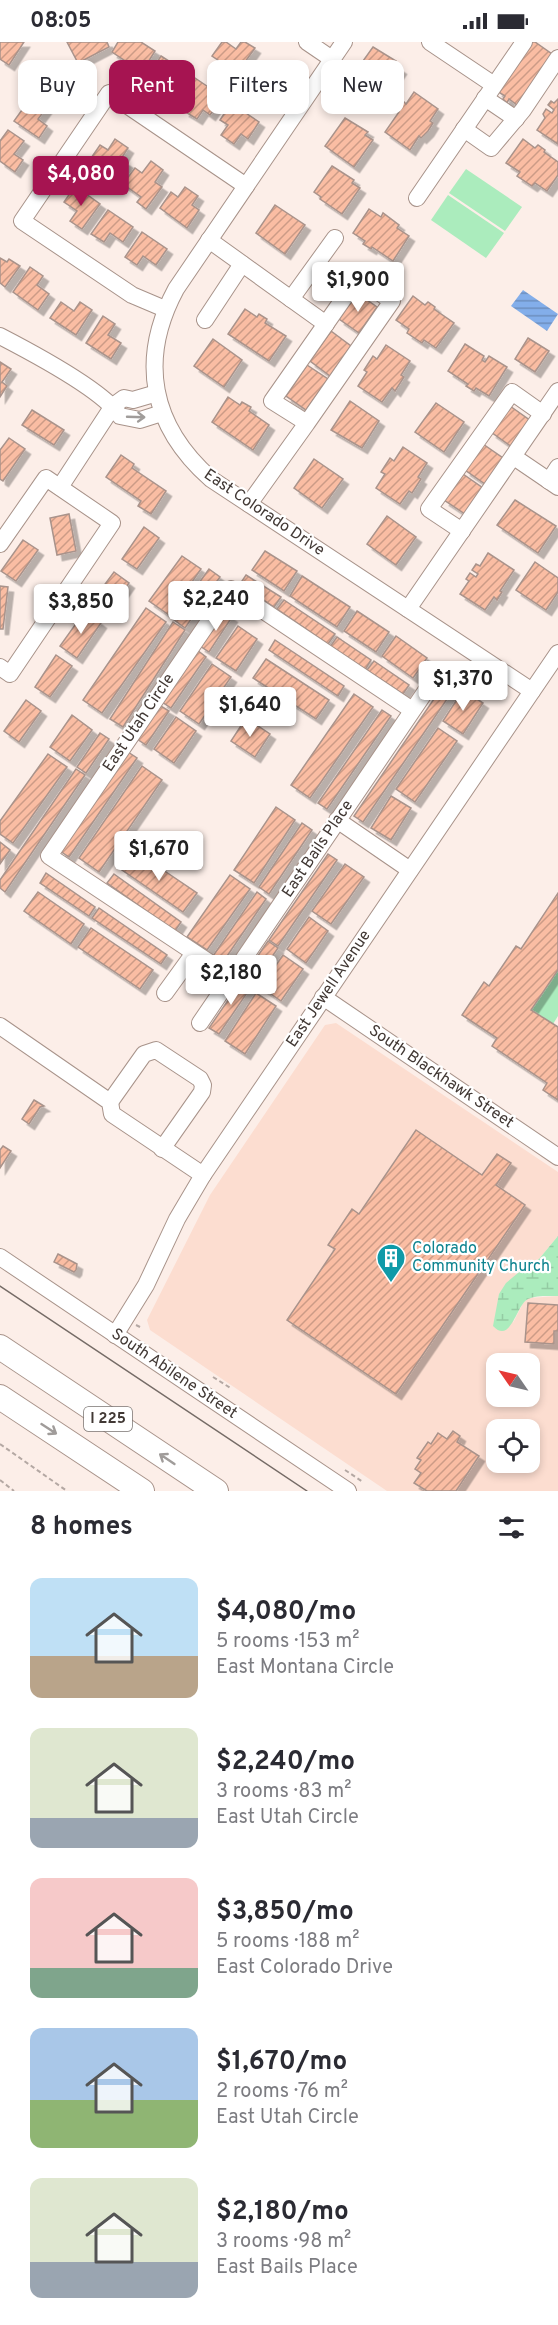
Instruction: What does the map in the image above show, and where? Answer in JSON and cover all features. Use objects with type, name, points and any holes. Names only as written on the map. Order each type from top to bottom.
[{"type":"highway","name":"I 225","points":[[0,1347],[216,1491]]},
{"type":"highway","name":"I 225","points":[[0,1397],[142,1491]]},
{"type":"street","points":[[307,42],[332,59]]},
{"type":"street","name":"East Colorado Drive","points":[[344,42],[209,240],[165,309],[155,349],[154,371],[162,413],[172,435],[195,464],[212,479],[532,691]]},
{"type":"street","points":[[430,42],[490,92],[516,119]]},
{"type":"street","points":[[417,198],[524,42]]},
{"type":"street","points":[[464,129],[491,148],[516,119],[558,58]]},
{"type":"street","points":[[165,309],[132,295],[22,221],[109,93],[246,186]]},
{"type":"street","points":[[291,299],[335,238]]},
{"type":"street","points":[[209,240],[326,324]]},
{"type":"street","points":[[205,320],[242,264]]},
{"type":"street","points":[[249,504],[307,423],[392,301],[358,278],[272,400],[307,423]]},
{"type":"street","points":[[0,336],[60,370],[113,406],[120,416],[140,420],[162,413]]},
{"type":"street","points":[[408,609],[558,391]]},
{"type":"street","points":[[462,531],[429,509],[512,392],[543,414]]},
{"type":"street","points":[[60,488],[113,406],[124,398],[133,400],[157,393]]},
{"type":"street","points":[[514,457],[555,478]]},
{"type":"street","points":[[0,544],[46,478],[112,523],[10,674],[0,667]]},
{"type":"street","name":"East Utah Circle","points":[[231,977],[49,856],[231,589],[412,710]]},
{"type":"street","name":"East Jewell Avenue","points":[[115,1335],[146,1285],[177,1220],[203,1174],[558,653]]},
{"type":"street","name":"East Bails Place","points":[[200,1023],[436,676]]},
{"type":"street","points":[[337,820],[410,870]]},
{"type":"street","points":[[165,993],[194,952]]},
{"type":"street","name":"South Blackhawk Street","points":[[323,997],[558,1157]]},
{"type":"street","points":[[0,1026],[110,1102]]},
{"type":"street","points":[[162,1149],[202,1092],[203,1085],[200,1078],[156,1050],[144,1054],[110,1102],[112,1114],[162,1149],[203,1174]]},
{"type":"street","name":"South Abilene Street","points":[[0,1257],[348,1491]]},
{"type":"path","points":[[213,1377],[232,1389]]},
{"type":"path","points":[[0,1444],[67,1491]]},
{"type":"path","points":[[345,1470],[363,1482]]},
{"type":"path","points":[[0,1480],[14,1491]]},
{"type":"shaded area","points":[[336,1023],[558,1172],[558,1236],[539,1259],[524,1268],[513,1323],[523,1303],[529,1298],[558,1296],[558,1491],[387,1491],[150,1330],[147,1320],[210,1195],[325,1025]]},
{"type":"green space","points":[[466,169],[522,207],[505,231],[449,193]]},
{"type":"green space","points":[[448,195],[504,233],[486,258],[431,220]]},
{"type":"green space","points":[[558,970],[558,1016],[553,1024],[531,1010]]},
{"type":"green space","points":[[558,1236],[558,1296],[539,1296],[528,1299],[509,1327],[504,1331],[499,1331],[493,1326],[499,1294],[506,1283],[539,1259]]},
{"type":"water","points":[[523,290],[558,314],[547,331],[511,306]]},
{"type":"building","points":[[0,42],[24,42],[9,65],[0,59]]},
{"type":"building","points":[[67,42],[107,42],[109,47],[84,60],[76,60]]},
{"type":"building","points":[[118,42],[141,42],[155,51],[149,60],[124,60],[112,52]]},
{"type":"building","points":[[222,42],[236,49],[241,42],[255,48],[246,60],[218,60],[212,56]]},
{"type":"building","points":[[530,42],[535,42],[552,54],[517,105],[509,99],[507,103],[503,99],[505,96],[497,91]]},
{"type":"building","points":[[373,47],[394,60],[364,60]]},
{"type":"building","points":[[195,78],[207,86],[207,113],[203,110],[197,119],[189,114],[195,114]]},
{"type":"building","points":[[414,92],[438,109],[430,121],[433,123],[428,131],[421,138],[419,136],[410,150],[385,132],[398,114],[404,114],[404,102],[406,104]]},
{"type":"building","points":[[558,99],[558,144],[537,130],[545,118],[543,114],[546,109],[552,113],[554,110],[548,105],[551,101],[554,103]]},
{"type":"building","points":[[19,114],[42,114],[38,119],[47,126],[39,138],[14,121]]},
{"type":"building","points":[[224,114],[247,114],[259,122],[248,139],[241,134],[234,144],[221,135],[228,125],[220,120]]},
{"type":"building","points":[[345,118],[368,132],[365,135],[373,140],[354,167],[325,146]]},
{"type":"building","points":[[8,130],[24,141],[14,154],[23,160],[15,172],[0,161],[0,141]]},
{"type":"building","points":[[115,139],[128,148],[121,159],[128,163],[118,180],[89,161],[100,145],[108,150]]},
{"type":"building","points":[[523,139],[535,148],[538,145],[558,162],[558,175],[547,191],[535,183],[532,186],[517,176],[520,172],[506,163]]},
{"type":"building","points":[[151,161],[163,170],[155,182],[162,187],[146,209],[137,202],[141,197],[123,184],[135,168],[142,173]]},
{"type":"building","points":[[332,166],[354,180],[352,183],[360,188],[342,214],[314,192]]},
{"type":"building","points":[[75,186],[100,204],[82,229],[70,221],[77,211],[64,202]]},
{"type":"building","points":[[185,187],[198,196],[192,205],[199,210],[187,228],[160,208],[171,192],[178,197]]},
{"type":"building","points":[[275,205],[305,225],[285,254],[256,233]]},
{"type":"building","points":[[369,209],[381,217],[383,213],[399,225],[397,228],[409,236],[393,261],[372,247],[371,249],[363,244],[365,241],[353,233]]},
{"type":"building","points":[[108,210],[133,227],[123,242],[110,233],[104,242],[91,234]]},
{"type":"building","points":[[142,232],[167,249],[156,265],[143,256],[137,265],[125,257]]},
{"type":"building","points":[[0,258],[7,262],[9,259],[20,266],[5,287],[0,283]]},
{"type":"building","points":[[30,267],[43,276],[37,285],[49,294],[38,310],[13,292]]},
{"type":"building","points":[[357,293],[377,307],[359,333],[339,319]]},
{"type":"building","points":[[413,296],[425,305],[428,302],[454,323],[436,348],[424,340],[422,343],[407,333],[409,329],[396,320]]},
{"type":"building","points":[[61,302],[74,311],[80,302],[92,310],[76,335],[50,318]]},
{"type":"building","points":[[245,309],[257,317],[259,314],[267,319],[265,323],[286,336],[269,361],[228,334]]},
{"type":"building","points":[[103,316],[115,324],[108,335],[121,343],[111,359],[86,343]]},
{"type":"building","points":[[331,331],[351,346],[330,376],[310,361]]},
{"type":"building","points":[[528,338],[549,351],[535,372],[515,359]]},
{"type":"building","points":[[213,339],[242,360],[224,387],[194,366]]},
{"type":"building","points":[[465,344],[484,356],[482,360],[485,362],[489,356],[507,367],[489,396],[476,388],[474,391],[466,386],[468,384],[448,371]]},
{"type":"building","points":[[386,345],[410,361],[395,391],[392,388],[382,402],[358,386],[373,356],[377,359]]},
{"type":"building","points":[[0,362],[11,369],[2,382],[7,386],[0,397]]},
{"type":"building","points":[[307,365],[328,379],[306,410],[286,396]]},
{"type":"building","points":[[228,397],[240,405],[242,402],[251,407],[249,411],[269,425],[253,450],[212,422]]},
{"type":"building","points":[[350,401],[379,421],[362,448],[331,430]]},
{"type":"building","points":[[436,403],[464,422],[444,452],[415,432]]},
{"type":"building","points":[[510,406],[531,421],[512,447],[491,432]]},
{"type":"building","points":[[32,410],[64,430],[54,445],[22,425]]},
{"type":"building","points":[[9,438],[25,449],[3,481],[0,479],[0,450]]},
{"type":"building","points":[[483,444],[503,458],[485,484],[465,470]]},
{"type":"building","points":[[403,447],[427,463],[412,493],[409,491],[400,504],[376,488],[385,474],[381,472],[390,458],[394,461]]},
{"type":"building","points":[[121,455],[134,464],[132,468],[166,491],[151,514],[138,506],[141,501],[106,477]]},
{"type":"building","points":[[314,459],[343,479],[322,508],[294,488]]},
{"type":"building","points":[[463,474],[483,488],[465,514],[444,500]]},
{"type":"building","points":[[515,500],[556,526],[538,553],[497,525]]},
{"type":"building","points":[[69,514],[76,551],[57,555],[50,518]]},
{"type":"building","points":[[387,516],[416,537],[396,565],[367,544]]},
{"type":"building","points":[[144,527],[159,538],[137,569],[122,559]]},
{"type":"building","points":[[23,540],[38,550],[16,581],[1,571]]},
{"type":"building","points":[[265,551],[297,571],[284,591],[252,570]]},
{"type":"building","points":[[488,553],[514,570],[500,591],[502,592],[497,600],[494,597],[485,610],[460,594],[469,581],[466,579],[470,573],[476,577],[478,574],[472,570],[476,564],[480,566]]},
{"type":"building","points":[[182,556],[201,569],[169,615],[149,601]]},
{"type":"building","points":[[535,562],[558,578],[558,592],[546,610],[516,590]]},
{"type":"building","points":[[209,569],[220,577],[185,628],[173,619]]},
{"type":"building","points":[[114,572],[129,583],[107,614],[91,603]]},
{"type":"building","points":[[246,575],[281,597],[274,607],[240,584]]},
{"type":"building","points":[[302,576],[350,607],[337,627],[290,596]]},
{"type":"building","points":[[0,586],[8,587],[3,629],[0,629]]},
{"type":"building","points":[[284,600],[335,634],[328,644],[277,609]]},
{"type":"building","points":[[146,608],[166,622],[102,713],[83,700]]},
{"type":"building","points":[[85,611],[101,623],[77,658],[60,646]]},
{"type":"building","points":[[223,611],[232,617],[209,652],[200,646]]},
{"type":"building","points":[[357,611],[389,632],[376,652],[344,631]]},
{"type":"building","points":[[173,622],[185,630],[123,727],[110,719]]},
{"type":"building","points":[[238,626],[257,639],[236,671],[216,658]]},
{"type":"building","points":[[396,636],[427,658],[413,678],[382,656]]},
{"type":"building","points":[[337,637],[371,660],[365,670],[330,647]]},
{"type":"building","points":[[275,640],[344,686],[338,696],[269,650]]},
{"type":"building","points":[[197,650],[206,657],[171,708],[162,702]]},
{"type":"building","points":[[56,655],[72,666],[50,697],[35,687]]},
{"type":"building","points":[[266,659],[329,700],[316,719],[253,678]]},
{"type":"building","points":[[374,661],[409,685],[403,694],[367,670]]},
{"type":"building","points":[[212,664],[231,677],[199,724],[180,711]]},
{"type":"building","points":[[449,677],[458,683],[363,822],[354,816]]},
{"type":"building","points":[[463,690],[483,703],[463,734],[443,721]]},
{"type":"building","points":[[354,694],[373,707],[310,798],[291,785]]},
{"type":"building","points":[[26,700],[41,711],[19,742],[4,731]]},
{"type":"building","points":[[159,705],[169,711],[146,745],[137,739]]},
{"type":"building","points":[[382,710],[391,716],[327,809],[318,803]]},
{"type":"building","points":[[72,715],[92,730],[70,761],[50,747]]},
{"type":"building","points":[[176,717],[196,731],[174,763],[154,749]]},
{"type":"building","points":[[246,718],[270,734],[255,757],[231,741]]},
{"type":"building","points":[[438,728],[457,741],[415,802],[396,789]]},
{"type":"building","points":[[100,733],[109,739],[86,773],[77,767]]},
{"type":"building","points":[[128,752],[137,758],[69,857],[60,851]]},
{"type":"building","points":[[48,754],[67,767],[13,843],[0,834],[0,821]]},
{"type":"building","points":[[142,766],[162,780],[99,872],[79,858]]},
{"type":"building","points":[[76,769],[85,775],[5,892],[0,888],[0,880]]},
{"type":"building","points":[[391,796],[411,808],[391,840],[371,828]]},
{"type":"building","points":[[276,807],[295,820],[254,883],[234,870]]},
{"type":"building","points":[[302,823],[312,830],[269,894],[259,887]]},
{"type":"building","points":[[0,842],[10,850],[0,864]]},
{"type":"building","points":[[135,851],[197,893],[183,912],[122,870]]},
{"type":"building","points":[[328,854],[337,860],[278,946],[269,940]]},
{"type":"building","points":[[345,864],[364,877],[331,924],[312,911]]},
{"type":"building","points":[[46,873],[95,907],[89,916],[40,883]]},
{"type":"building","points":[[114,874],[181,922],[175,931],[107,883]]},
{"type":"building","points":[[230,875],[250,889],[207,950],[187,937]]},
{"type":"building","points":[[38,892],[84,924],[71,944],[24,911]]},
{"type":"building","points":[[257,892],[266,899],[223,962],[213,956]]},
{"type":"building","points":[[558,893],[558,970],[531,1010],[558,1027],[558,1100],[543,1090],[547,1083],[492,1046],[497,1038],[462,1015],[484,982],[489,986],[516,946],[521,949]]},
{"type":"building","points":[[99,908],[167,955],[161,964],[92,918]]},
{"type":"building","points":[[309,917],[328,931],[306,963],[287,949]]},
{"type":"building","points":[[91,928],[153,970],[140,989],[78,947]]},
{"type":"building","points":[[268,941],[278,948],[254,983],[244,976]]},
{"type":"building","points":[[283,955],[303,969],[281,1001],[261,987]]},
{"type":"building","points":[[244,977],[253,984],[219,1034],[209,1028]]},
{"type":"building","points":[[256,993],[276,1006],[245,1054],[225,1041]]},
{"type":"building","points":[[34,1100],[44,1106],[40,1107],[29,1124],[22,1119]]},
{"type":"building","name":"Colorado Community Church","points":[[416,1130],[482,1175],[497,1154],[511,1163],[496,1185],[525,1205],[396,1394],[287,1320],[335,1249],[328,1245],[352,1209],[359,1214]]},
{"type":"building","points":[[3,1146],[11,1151],[0,1168],[0,1150]]},
{"type":"building","points":[[58,1254],[77,1264],[74,1272],[54,1262]]},
{"type":"building","points":[[528,1303],[558,1305],[558,1331],[554,1331],[554,1344],[525,1342]]},
{"type":"building","points":[[453,1431],[460,1436],[457,1442],[479,1456],[456,1491],[427,1491],[414,1483],[421,1473],[415,1469],[421,1460],[417,1458],[428,1442],[431,1444],[438,1433],[447,1439]]},
{"type":"tram line","points":[[0,1286],[307,1491]]},
{"type":"place","name":"Colorado Community Church","points":[[391,1284]]}]
